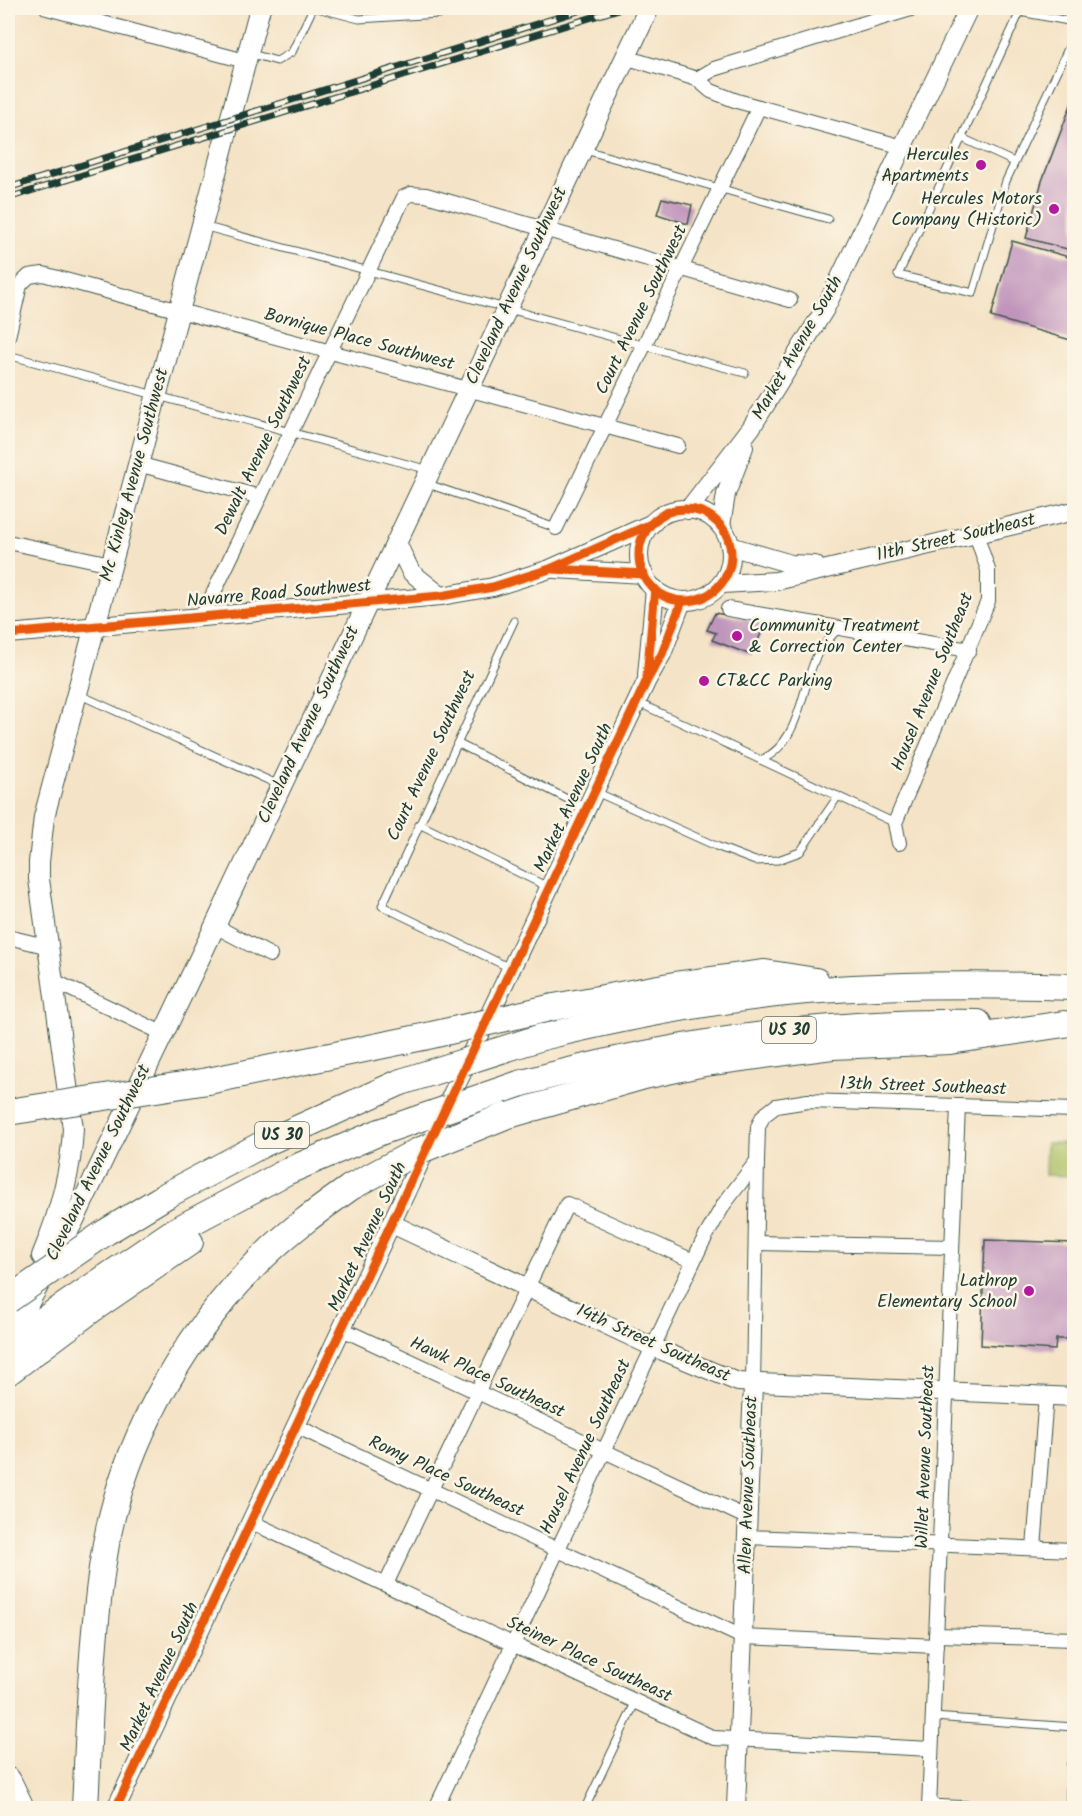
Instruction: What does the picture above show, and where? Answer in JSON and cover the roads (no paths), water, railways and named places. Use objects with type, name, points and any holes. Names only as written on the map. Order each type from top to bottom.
[{"type":"highway","points":[[8,1112],[208,1081],[423,1037],[554,1007],[675,985],[765,973],[861,988]]},
{"type":"highway","name":"US 30","points":[[10,1327],[76,1252],[167,1195],[294,1129],[400,1082],[542,1037],[700,1004],[806,991],[861,988],[1071,986]]},
{"type":"highway","name":"US 30","points":[[174,1241],[296,1181],[343,1148],[380,1132],[472,1098],[639,1054],[794,1030],[904,1024],[1069,1024]]},
{"type":"highway","points":[[85,1801],[102,1568],[124,1478],[148,1417],[166,1383],[208,1318],[270,1250],[292,1230],[351,1187],[416,1152],[505,1116],[614,1084],[704,1063],[832,1046],[950,1041],[1069,1024]]},
{"type":"highway","points":[[10,1327],[174,1241]]},
{"type":"highway","points":[[8,1372],[174,1241]]},
{"type":"highway","points":[[8,1781],[21,1809]]},
{"type":"main road","name":"Mc Kinley Avenue Southwest","points":[[10,1327],[50,1238],[71,1163],[73,1129],[39,879],[40,839],[93,628],[260,8]]},
{"type":"main road","name":"Cleveland Avenue Southwest","points":[[10,1327],[74,1220],[649,8]]},
{"type":"street","points":[[47,8],[93,14],[246,57]]},
{"type":"street","points":[[697,79],[714,69],[914,8]]},
{"type":"street","name":"Market Avenue South","points":[[688,510],[751,428],[825,309],[969,8]]},
{"type":"street","points":[[625,57],[697,79],[711,91],[759,107],[903,147]]},
{"type":"street","name":"Court Avenue Southwest","points":[[556,528],[607,427],[759,107]]},
{"type":"street","name":"Dewalt Avenue Southwest","points":[[202,617],[399,203],[409,195],[426,195],[544,229]]},
{"type":"street","points":[[544,229],[790,300]]},
{"type":"street","name":"Bornique Place Southwest","points":[[8,337],[20,285],[29,276],[43,274],[678,446]]},
{"type":"street","name":"Market Avenue South","points":[[721,526],[726,494],[751,428]]},
{"type":"street","points":[[138,464],[260,497]]},
{"type":"street","points":[[688,510],[710,516],[721,526],[730,546],[729,570],[722,584],[710,594],[696,600],[682,601],[667,597],[649,582],[640,549],[644,535],[653,523],[665,514],[688,510]]},
{"type":"street","name":"11th Street Southeast","points":[[722,584],[776,580],[1074,511]]},
{"type":"street","name":"Navarre Road Southwest","points":[[8,634],[441,596],[494,587],[550,569],[653,523]]},
{"type":"street","name":"Housel Avenue Southeast","points":[[895,823],[986,606],[990,584],[986,562],[976,534]]},
{"type":"street","points":[[396,541],[411,572],[441,596]]},
{"type":"street","points":[[8,542],[111,564]]},
{"type":"street","name":"11th Street Southeast","points":[[730,546],[791,564],[838,566]]},
{"type":"street","name":"Navarre Road Southwest","points":[[550,569],[649,582]]},
{"type":"street","name":"Market Avenue South","points":[[647,680],[649,582]]},
{"type":"street","name":"Market Avenue South","points":[[116,1809],[596,792],[636,702],[662,654],[682,601]]},
{"type":"street","points":[[728,609],[969,650]]},
{"type":"street","points":[[895,823],[899,843]]},
{"type":"street","points":[[215,926],[270,955]]},
{"type":"street","points":[[8,937],[49,947]]},
{"type":"street","points":[[54,981],[162,1033]]},
{"type":"street","name":"13th Street Southeast","points":[[757,1161],[758,1127],[763,1116],[771,1108],[786,1103],[808,1101],[1074,1110]]},
{"type":"street","name":"Willet Avenue Southeast","points":[[929,1806],[958,1106]]},
{"type":"street","name":"Housel Avenue Southeast","points":[[436,1809],[693,1261],[721,1209],[757,1161]]},
{"type":"street","name":"Allen Avenue Southeast","points":[[736,1809],[753,1385],[757,1161]]},
{"type":"street","points":[[386,1584],[567,1204],[693,1261]]},
{"type":"street","name":"14th Street Southeast","points":[[392,1224],[723,1378],[753,1385],[1074,1397]]},
{"type":"street","points":[[756,1243],[952,1247]]},
{"type":"street","name":"Hawk Place Southeast","points":[[342,1329],[477,1394],[748,1518]]},
{"type":"street","points":[[1034,1548],[1046,1396]]},
{"type":"street","name":"Romy Place Southeast","points":[[296,1426],[742,1637]]},
{"type":"street","name":"Steiner Place Southeast","points":[[251,1522],[714,1738],[931,1749]]},
{"type":"street","points":[[747,1537],[1074,1550]]},
{"type":"street","points":[[742,1637],[936,1640],[1074,1639]]},
{"type":"street","points":[[1070,1807],[1074,1764]]},
{"type":"lane","points":[[246,57],[277,61],[292,52],[315,8],[359,19],[438,14],[462,8]]},
{"type":"lane","points":[[1074,22],[1020,12],[898,275],[973,293],[1006,181],[1074,36]]},
{"type":"lane","points":[[962,138],[1014,162]]},
{"type":"lane","points":[[582,149],[828,219]]},
{"type":"lane","points":[[202,225],[745,373]]},
{"type":"lane","points":[[8,355],[292,432],[426,476],[556,528]]},
{"type":"lane","name":"Court Avenue Southwest","points":[[512,970],[382,906],[514,621]]},
{"type":"lane","points":[[761,760],[776,752],[786,737],[816,658],[839,628]]},
{"type":"lane","points":[[76,693],[281,786]]},
{"type":"lane","points":[[636,702],[895,823]]},
{"type":"lane","points":[[457,742],[588,809]]},
{"type":"lane","points":[[596,792],[755,861],[778,860],[800,852],[838,796]]},
{"type":"lane","points":[[419,824],[550,888]]},
{"type":"lane","points":[[585,1809],[636,1701]]},
{"type":"lane","points":[[933,1717],[1074,1727]]},
{"type":"lane","points":[[929,1806],[1036,1809]]},
{"type":"railway","points":[[8,188],[588,8]]},
{"type":"railway","points":[[8,198],[622,8]]},
{"type":"place","name":"Hercules Apartments","points":[[981,165]]},
{"type":"place","name":"Hercules Motors Company (Historic)","points":[[1054,209]]},
{"type":"place","name":"Community Treatment & Correction Center","points":[[737,636]]},
{"type":"place","name":"CT&CC Parking","points":[[704,681]]},
{"type":"place","name":"Lathrop Elementary School","points":[[1029,1291]]}]
